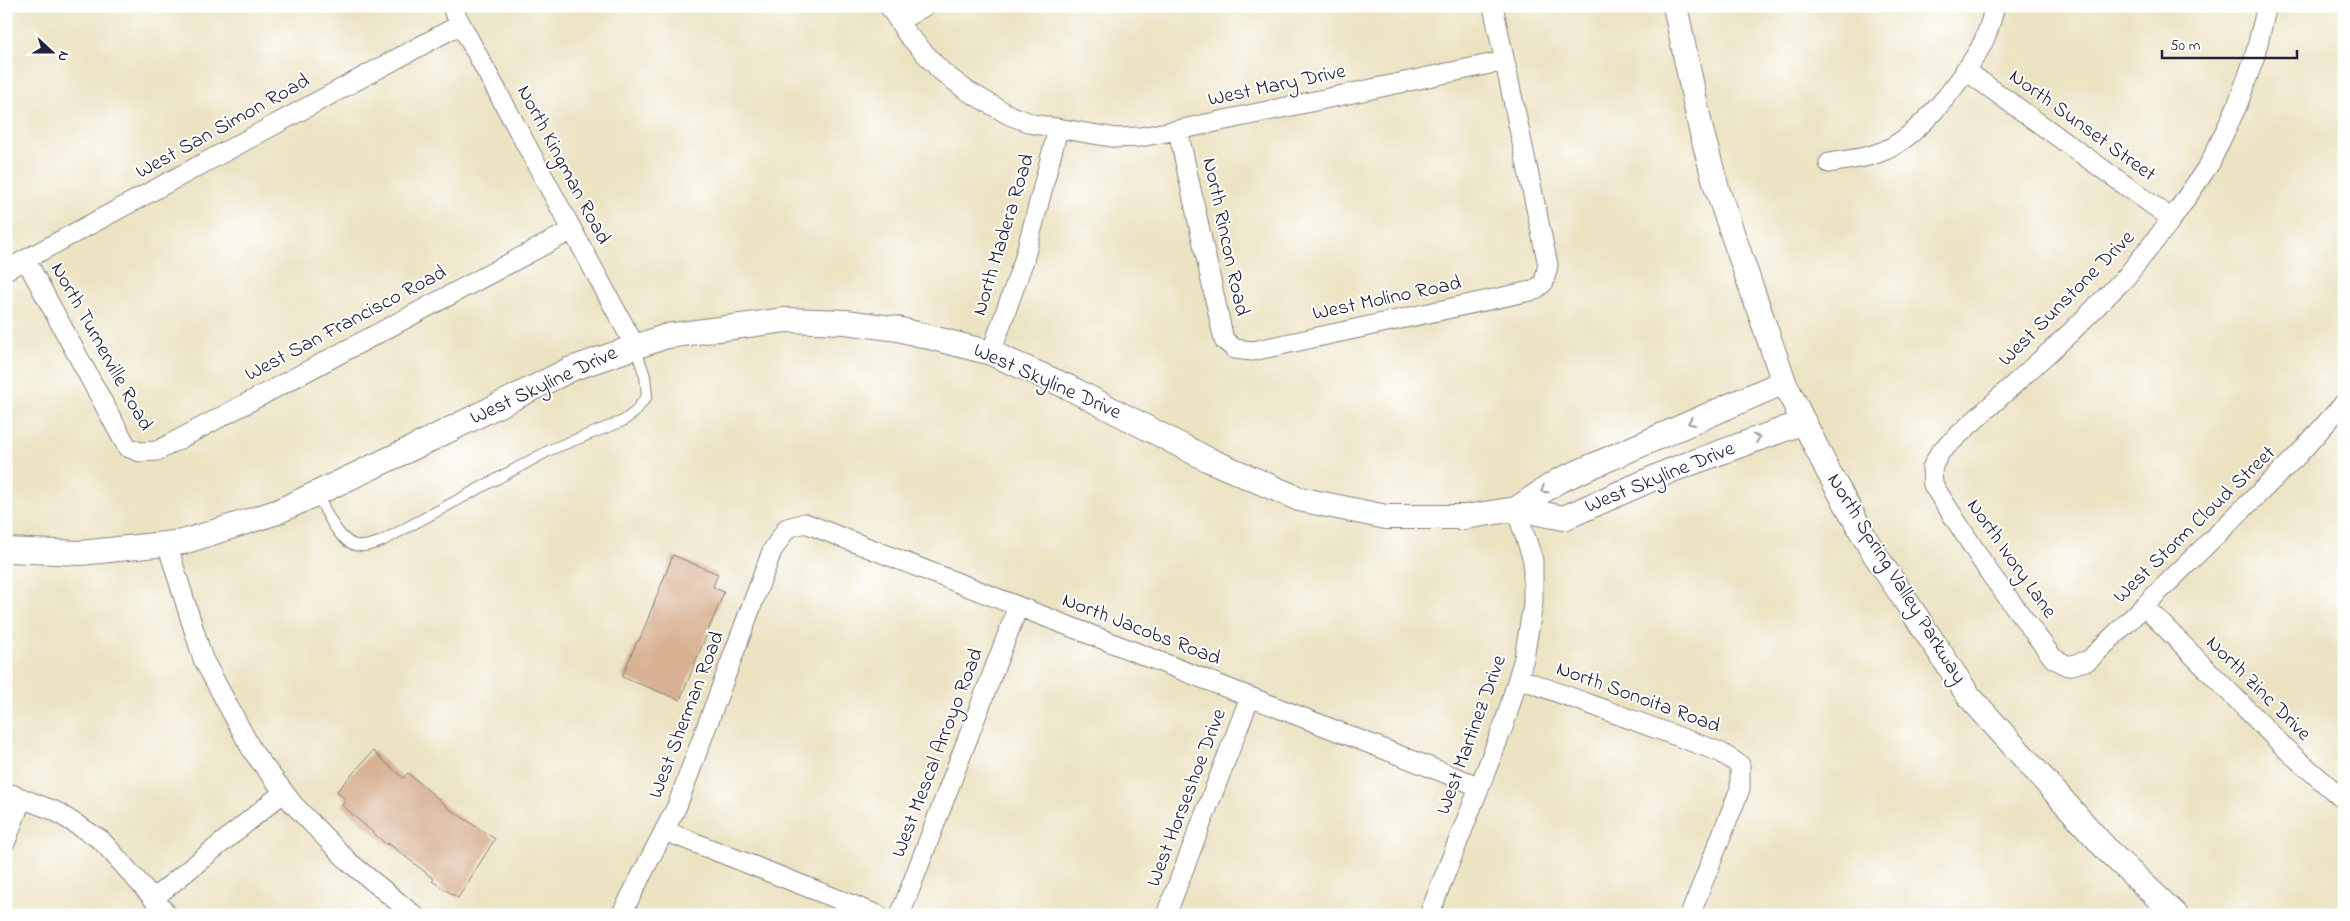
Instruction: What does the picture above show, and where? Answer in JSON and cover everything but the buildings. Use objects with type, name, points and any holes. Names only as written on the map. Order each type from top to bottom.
[{"type":"street","name":"North Kingman Road","points":[[451,6],[635,346]]},
{"type":"street","points":[[894,14],[925,6]]},
{"type":"street","points":[[1493,6],[1504,61]]},
{"type":"street","name":"North Spring Valley Parkway","points":[[1675,6],[1701,130],[1717,189],[1784,382],[1826,469],[1870,547],[1968,695],[2109,852],[2176,915]]},
{"type":"street","points":[[1829,163],[1878,153],[1899,143],[1923,122],[1965,70],[1979,49],[1995,6]]},
{"type":"street","name":"West Sunstone Drive","points":[[1932,468],[1940,452],[2070,333],[2126,277],[2172,220],[2210,163],[2236,106],[2254,59],[2267,6]]},
{"type":"street","name":"West Mary Drive","points":[[894,14],[918,48],[941,71],[966,90],[1009,115],[1033,124],[1117,138],[1140,137],[1178,130],[1504,61]]},
{"type":"street","name":"West San Simon Road","points":[[6,270],[461,24]]},
{"type":"street","name":"West Molino Road","points":[[1235,349],[1253,351],[1535,290],[1544,282],[1548,265],[1504,61]]},
{"type":"street","name":"North Sunset Street","points":[[1965,70],[2172,220]]},
{"type":"street","name":"North Madera Road","points":[[991,353],[1024,260],[1058,129]]},
{"type":"street","name":"North Rincon Road","points":[[1178,130],[1224,340],[1235,349]]},
{"type":"street","name":"West San Francisco Road","points":[[140,452],[157,451],[572,230]]},
{"type":"street","name":"North Turnerville Road","points":[[26,260],[128,447],[140,452]]},
{"type":"street","name":"West Skyline Drive","points":[[6,550],[81,553],[183,542],[277,512],[432,439],[571,369],[668,336],[785,320],[846,322],[898,329],[991,353],[1068,387],[1207,459],[1299,499],[1386,518],[1465,517],[1516,509],[1564,518],[1672,470],[1804,422]]},
{"type":"street","name":"West Skyline Drive","points":[[1516,509],[1558,481],[1784,382]]},
{"type":"street","name":"West Storm Cloud Street","points":[[2068,666],[2089,660],[2298,455],[2344,403]]},
{"type":"street","name":"North Ivory Lane","points":[[1932,468],[1933,485],[1991,576],[2053,658],[2068,666]]},
{"type":"street","name":"West Martinez Drive","points":[[1429,915],[1504,722],[1524,658],[1533,604],[1533,560],[1516,509]]},
{"type":"street","name":"North Jacobs Road","points":[[787,528],[805,523],[1478,786]]},
{"type":"street","name":"West Sherman Road","points":[[621,915],[665,832],[681,797],[772,551],[787,528]]},
{"type":"street","points":[[167,544],[203,659],[253,752],[284,792],[349,862],[414,915]]},
{"type":"street","name":"North Zinc Drive","points":[[2144,606],[2289,752],[2342,794]]},
{"type":"street","name":"West Mescal Arroyo Road","points":[[900,915],[1018,607]]},
{"type":"street","name":"North Sonoita Road","points":[[1518,678],[1720,752],[1740,766],[1740,789],[1690,915]]},
{"type":"street","name":"West Horseshoe Drive","points":[[1166,915],[1250,697]]},
{"type":"street","points":[[154,898],[284,792]]},
{"type":"street","points":[[6,841],[14,795],[55,811],[101,840],[168,915]]},
{"type":"street","points":[[665,832],[878,915]]},
{"type":"lane","points":[[317,493],[331,523],[346,540],[362,547],[382,541],[552,449],[623,420],[635,412],[648,396],[645,376],[635,346]]}]
